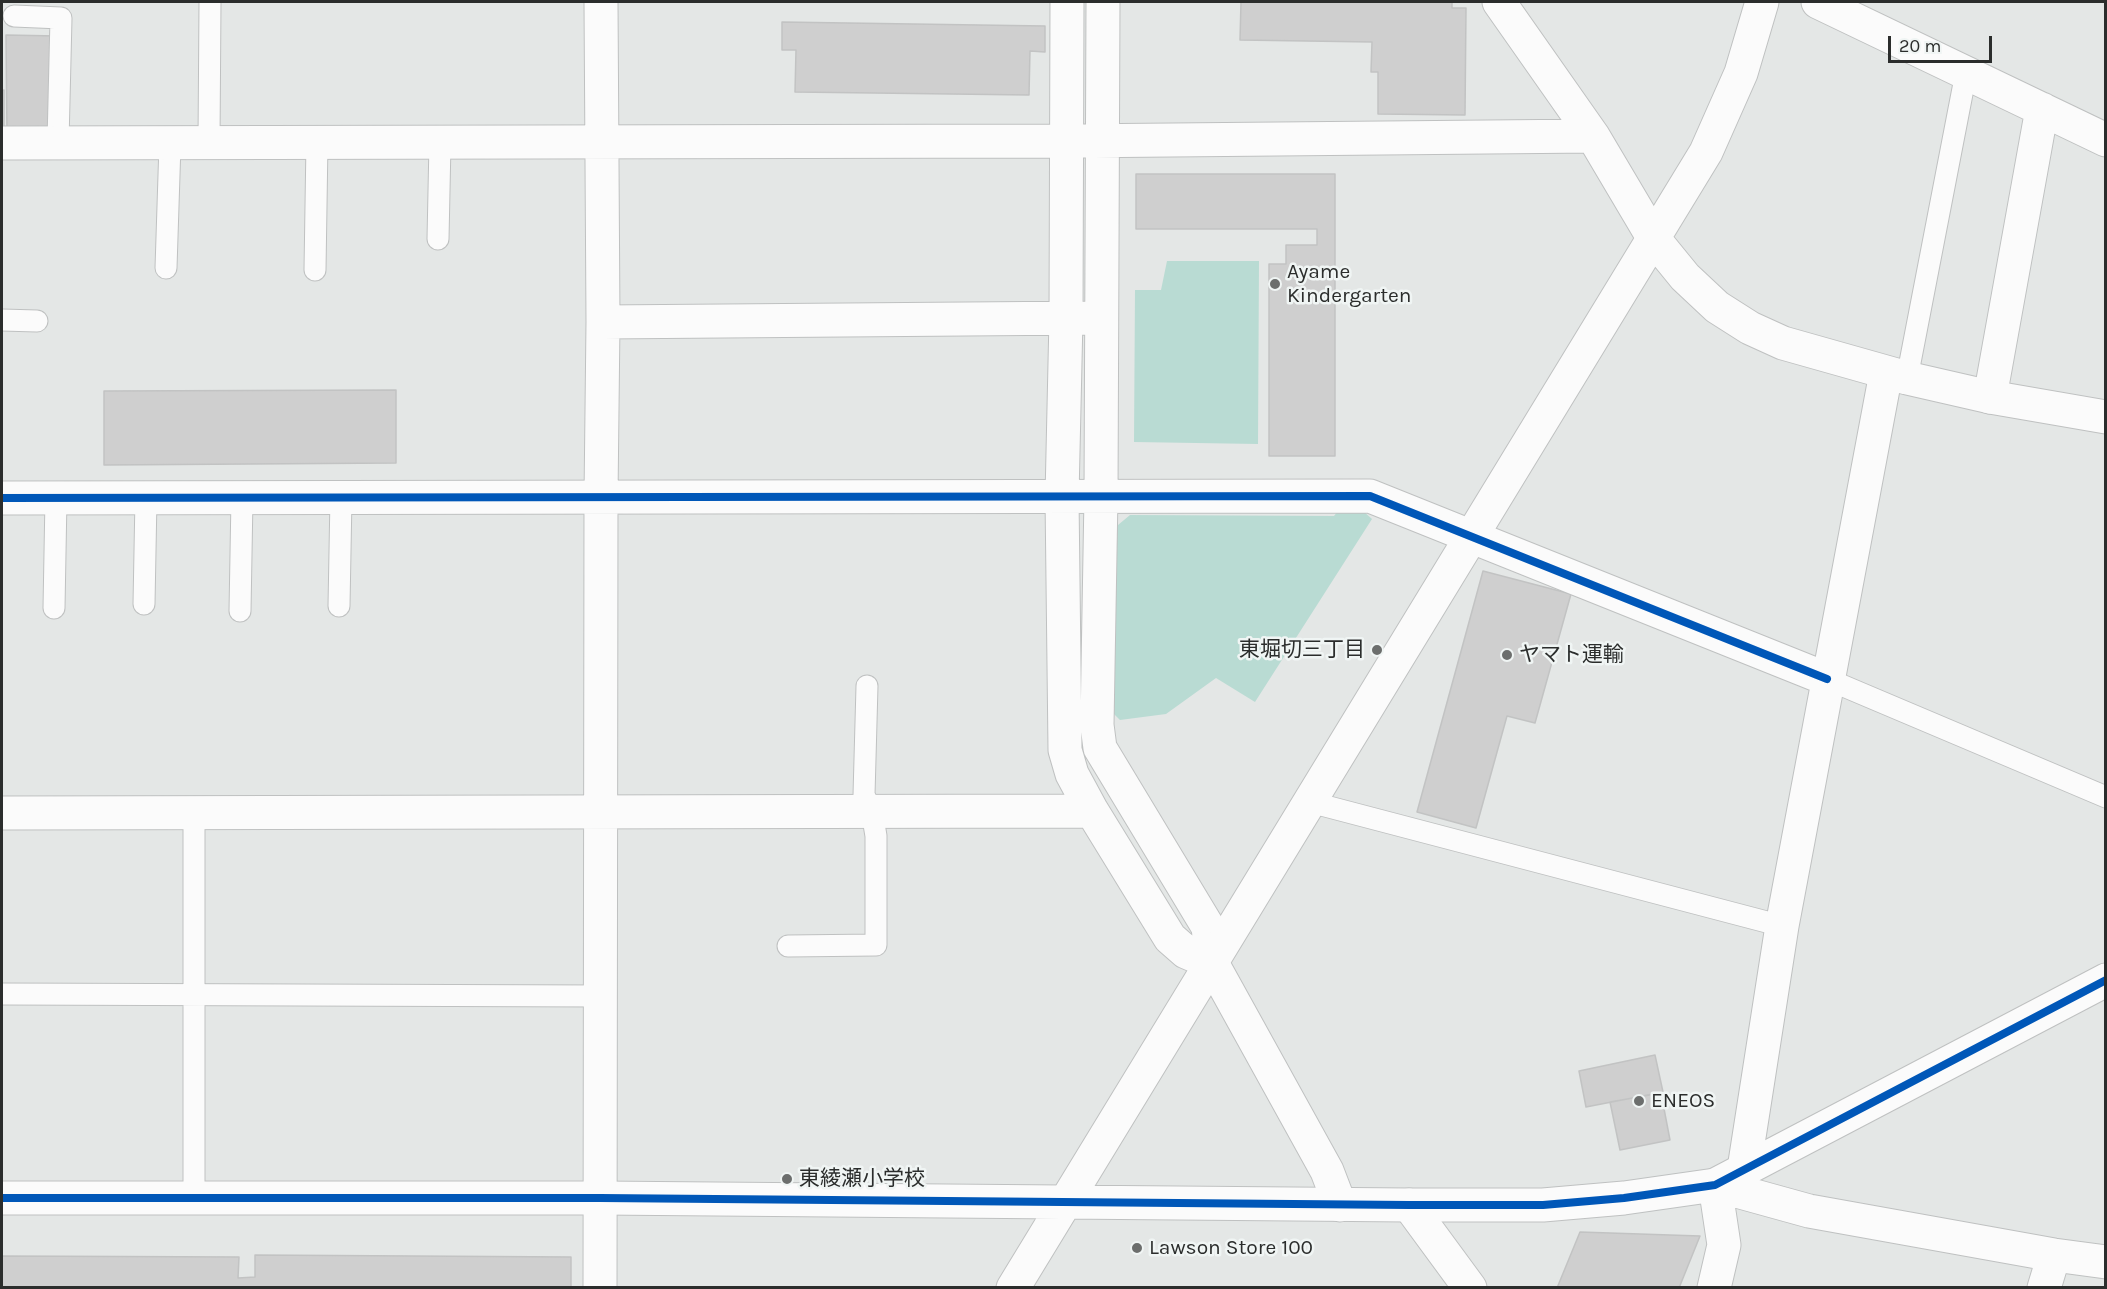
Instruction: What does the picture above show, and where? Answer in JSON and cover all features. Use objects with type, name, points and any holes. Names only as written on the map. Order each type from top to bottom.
[{"type":"street","points":[[600,1287],[603,322],[601,2]]},
{"type":"street","points":[[1067,2],[1066,318],[1062,496],[1065,750],[1072,774],[1092,811],[1170,938],[1186,952],[1212,963]]},
{"type":"street","points":[[1103,2],[1101,496],[1096,725],[1101,748],[1208,927],[1212,963],[1327,1171],[1340,1205]]},
{"type":"street","points":[[1499,2],[1593,136],[1654,239],[1685,277],[1717,307],[1750,328],[1783,343],[1897,376],[1990,397],[2106,417]]},
{"type":"street","points":[[1013,1287],[1706,152],[1741,73],[1762,2]]},
{"type":"street","points":[[1818,2],[2106,140]]},
{"type":"street","points":[[1990,397],[2042,109]]},
{"type":"street","points":[[2,143],[1067,141],[1593,136]]},
{"type":"street","points":[[603,322],[1100,317]]},
{"type":"street","points":[[1744,1169],[1782,926],[1827,679],[1897,376]]},
{"type":"street","points":[[2,498],[1370,496],[1827,679]]},
{"type":"street","points":[[2,813],[1092,811]]},
{"type":"street","points":[[2,1198],[600,1198],[1543,1205],[1624,1198],[1715,1185],[2106,980]]},
{"type":"street","points":[[1715,1185],[1809,1211],[2054,1255],[2106,1262]]},
{"type":"street","points":[[1714,1287],[1724,1245],[1715,1185]]},
{"type":"street","points":[[1409,1205],[1470,1287]]},
{"type":"street","points":[[2044,1287],[2054,1255]]},
{"type":"lane","points":[[209,142],[210,2]]},
{"type":"lane","points":[[14,16],[62,18],[58,142]]},
{"type":"lane","points":[[1897,376],[1966,73]]},
{"type":"lane","points":[[315,270],[317,142]]},
{"type":"lane","points":[[438,239],[440,143]]},
{"type":"lane","points":[[166,268],[170,144]]},
{"type":"lane","points":[[2,320],[37,321]]},
{"type":"lane","points":[[339,606],[341,497]]},
{"type":"lane","points":[[54,608],[56,498]]},
{"type":"lane","points":[[144,604],[146,498]]},
{"type":"lane","points":[[240,611],[242,498]]},
{"type":"lane","points":[[1827,679],[2106,797]]},
{"type":"lane","points":[[788,946],[876,945],[876,836],[872,812],[864,795],[867,686]]},
{"type":"lane","points":[[1310,802],[1782,926]]},
{"type":"lane","points":[[194,812],[195,1198]]},
{"type":"lane","points":[[2,994],[601,996]]},
{"type":"green space","points":[[1167,261],[1259,261],[1258,444],[1134,442],[1135,290],[1161,290]]},
{"type":"green space","points":[[1338,511],[1363,511],[1372,519],[1255,702],[1216,678],[1166,714],[1120,720],[1109,709],[1112,530],[1130,515],[1334,516]]},
{"type":"building","points":[[1241,2],[1452,2],[1452,8],[1466,8],[1465,115],[1378,114],[1378,72],[1371,72],[1372,42],[1240,40]]},
{"type":"building","points":[[782,22],[1045,26],[1045,52],[1030,51],[1029,95],[795,92],[796,50],[782,50]]},
{"type":"building","points":[[6,35],[57,36],[55,136],[7,136]]},
{"type":"building","points":[[2,90],[4,90],[4,133],[2,133]]},
{"type":"building","points":[[1136,174],[1335,174],[1335,456],[1269,456],[1269,264],[1286,264],[1286,245],[1317,245],[1317,229],[1136,229]]},
{"type":"building","points":[[396,390],[396,463],[104,465],[104,391]]},
{"type":"building","name":"ヤマト運輸","points":[[1483,571],[1571,594],[1535,723],[1507,716],[1476,828],[1417,812]]},
{"type":"building","points":[[1655,1055],[1663,1092],[1586,1107],[1579,1071]]},
{"type":"building","points":[[1661,1093],[1670,1140],[1620,1150],[1610,1102]]},
{"type":"building","points":[[1580,1232],[1700,1236],[1679,1288],[1557,1288]]},
{"type":"building","points":[[255,1255],[571,1257],[571,1288],[2,1288],[2,1256],[239,1257],[238,1278],[255,1277]]},
{"type":"cycle path","points":[[2,498],[1370,496],[1827,679]]},
{"type":"cycle path","points":[[2,1198],[600,1198],[1409,1205],[1543,1205],[1624,1198],[1715,1185],[2106,980]]},
{"type":"place","name":"Ayame Kindergarten","points":[[1275,284]]},
{"type":"place","name":"東堀切三丁目","points":[[1377,650]]},
{"type":"place","name":"ヤマト運輸","points":[[1507,655]]},
{"type":"place","name":"ENEOS","points":[[1639,1101]]},
{"type":"place","name":"東綾瀬小学校","points":[[787,1179]]},
{"type":"place","name":"Lawson Store 100","points":[[1137,1248]]}]
